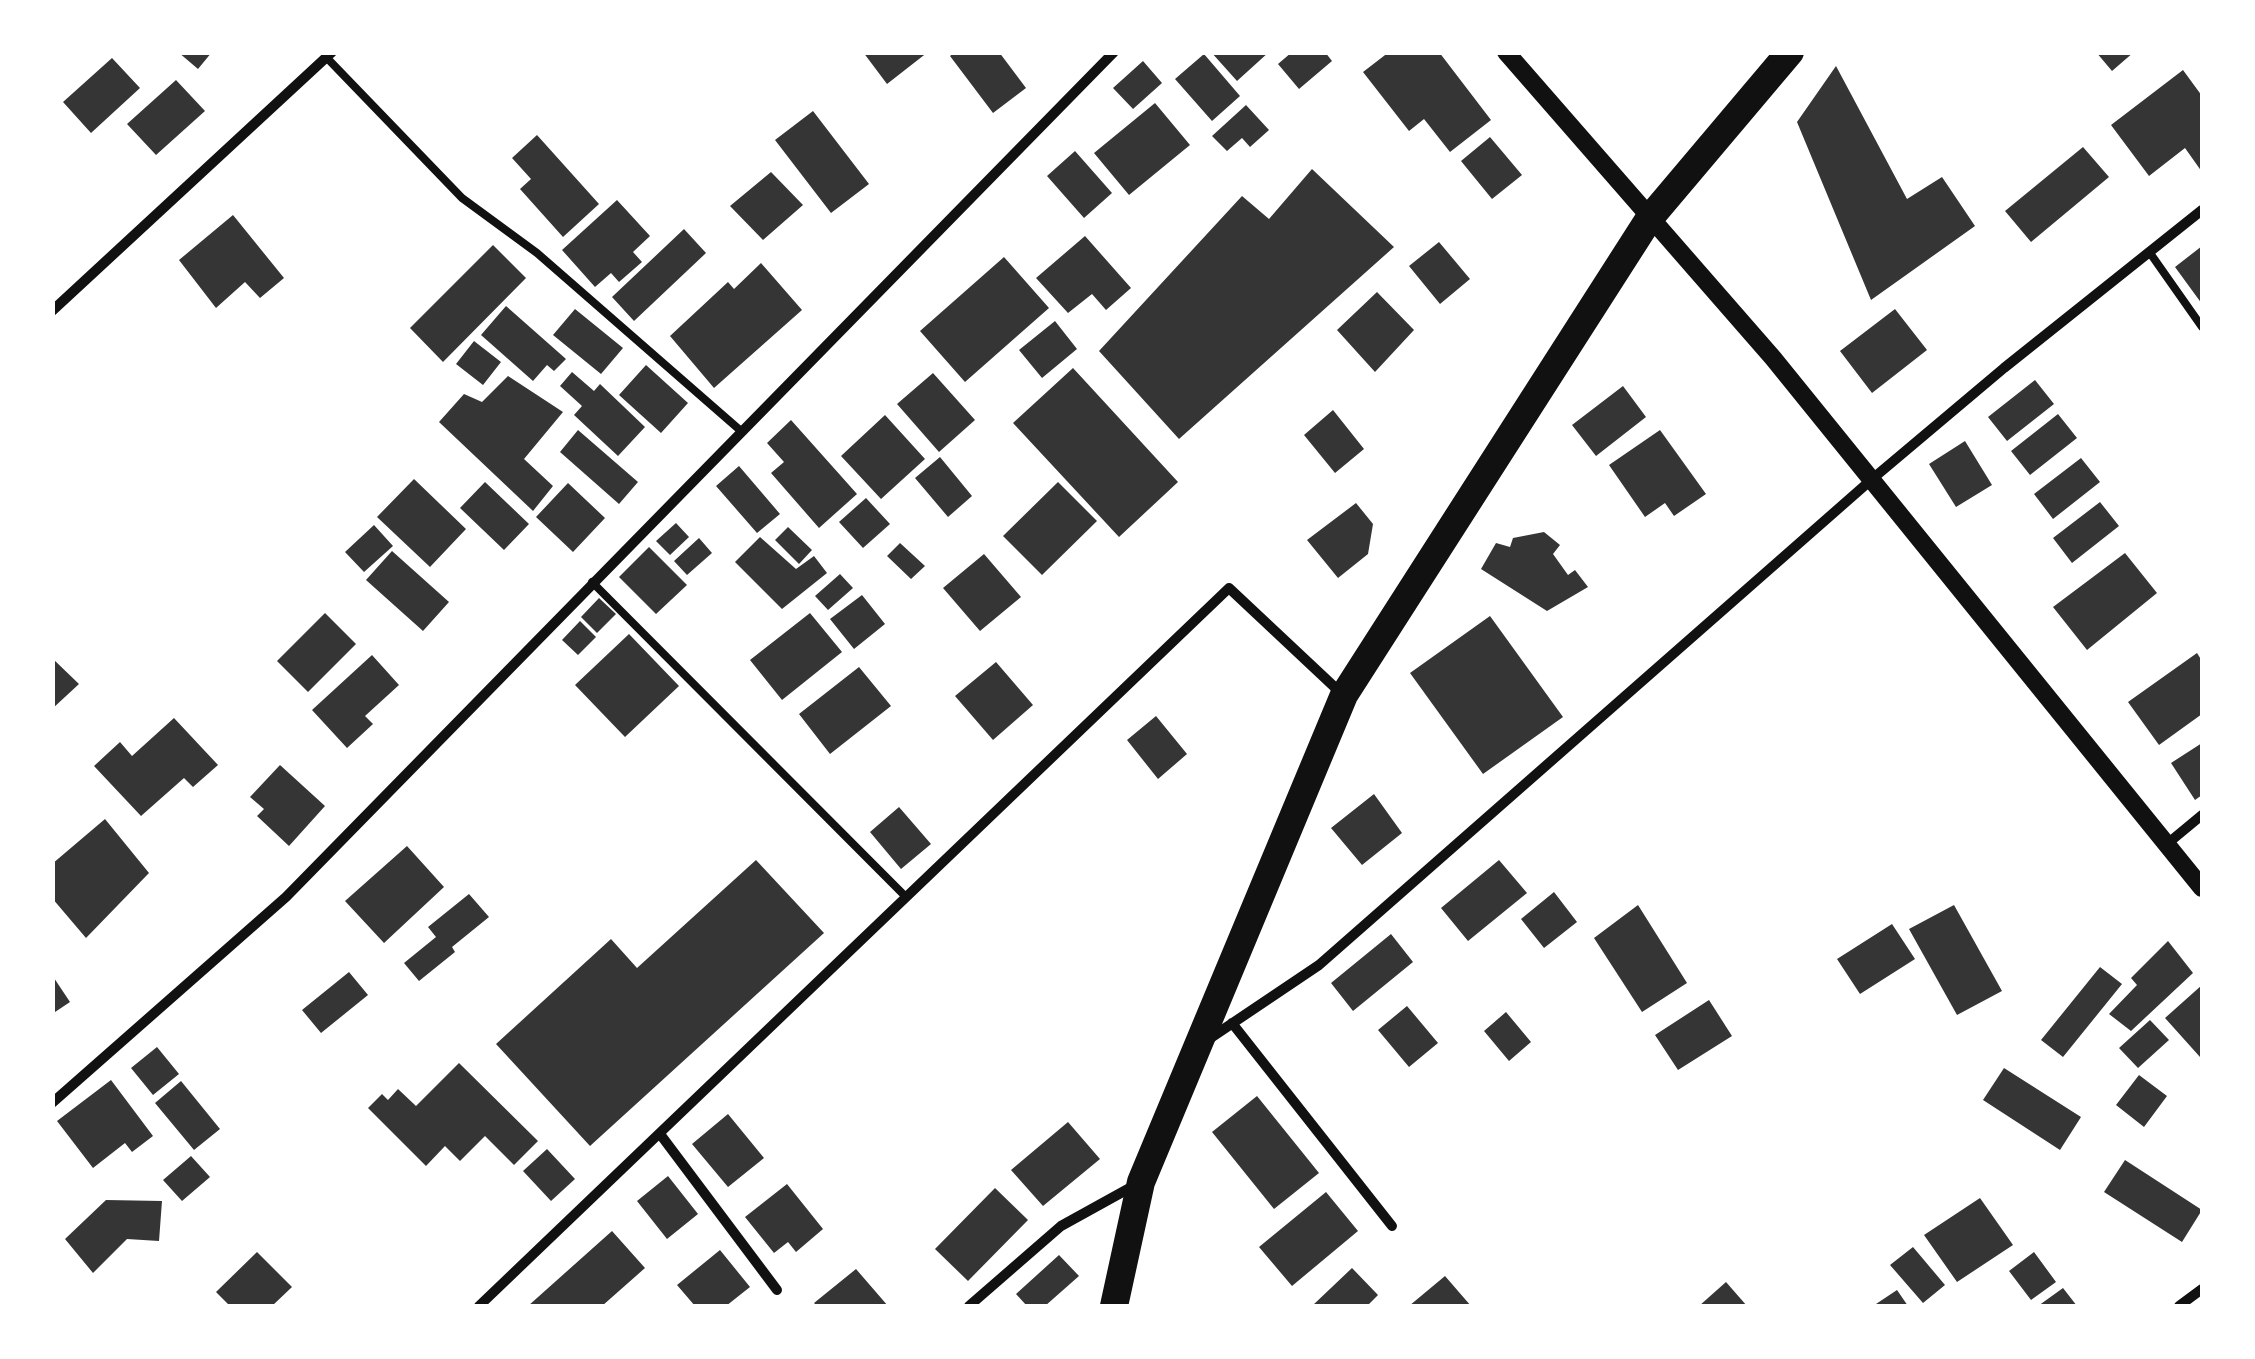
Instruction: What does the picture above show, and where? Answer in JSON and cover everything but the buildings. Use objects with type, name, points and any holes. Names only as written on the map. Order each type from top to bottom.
[{"type":"highway","points":[[1114,1306],[1141,1182],[1344,695],[1649,220],[1790,52]]},
{"type":"street","points":[[52,1103],[286,897],[1114,52]]},
{"type":"street","points":[[1506,52],[1773,358],[2202,888]]},
{"type":"street","points":[[52,311],[327,54]]},
{"type":"street","points":[[1196,1048],[1319,965],[1872,480],[2004,368],[2202,210]]},
{"type":"street","points":[[480,1306],[1229,588],[1344,695]]},
{"type":"street","points":[[2167,844],[2202,815]]},
{"type":"street","points":[[1232,1024],[1392,1226]]},
{"type":"street","points":[[660,1134],[777,1290]]},
{"type":"street","points":[[969,1306],[1062,1226],[1141,1182]]},
{"type":"street","points":[[2179,1306],[2202,1289]]},
{"type":"lane","points":[[327,54],[462,198],[536,253],[740,432]]},
{"type":"lane","points":[[2150,254],[2202,327]]},
{"type":"lane","points":[[592,582],[906,898]]}]
